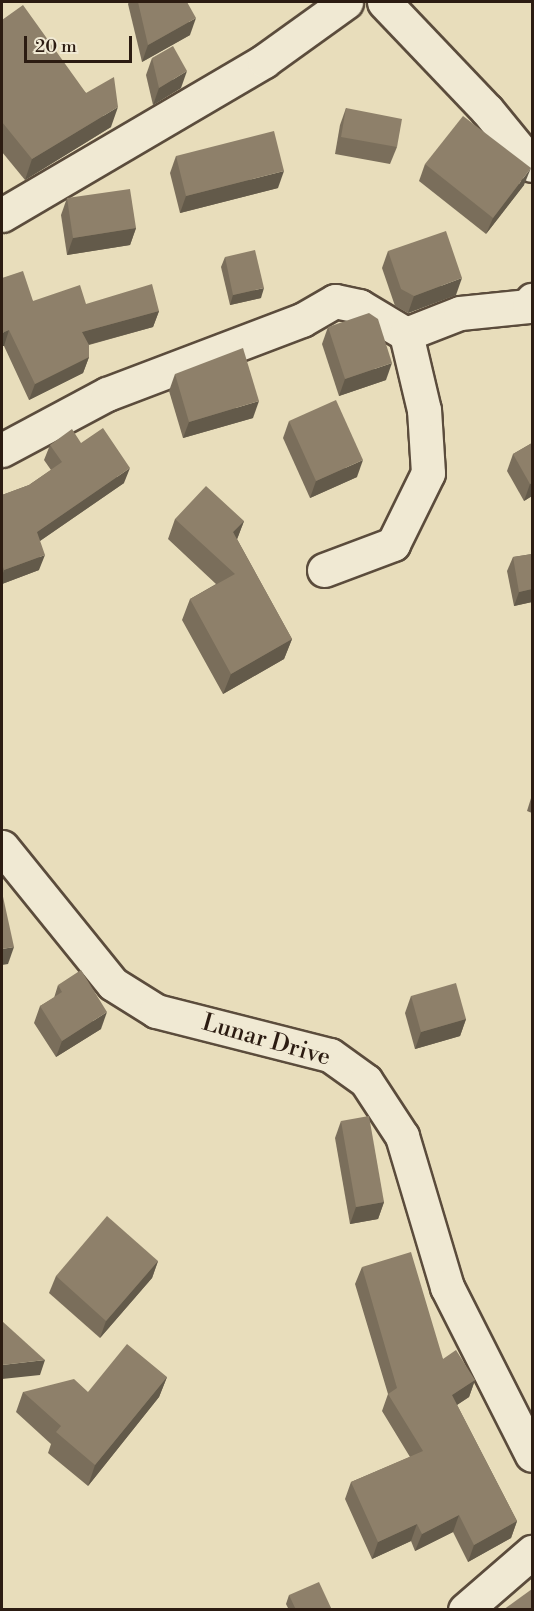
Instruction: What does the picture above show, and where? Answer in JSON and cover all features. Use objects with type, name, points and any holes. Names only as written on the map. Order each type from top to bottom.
[{"type":"street","points":[[2,214],[45,193],[264,61],[346,2]]},
{"type":"street","points":[[384,2],[487,110],[532,165]]},
{"type":"street","points":[[406,334],[460,313],[529,306],[532,300]]},
{"type":"street","points":[[2,450],[106,394],[302,320],[335,301],[359,306],[406,334],[424,410],[428,473],[393,544],[324,570]]},
{"type":"street","name":"Lunar Drive","points":[[2,848],[113,984],[156,1011],[330,1055],[366,1081],[402,1136],[447,1287],[532,1455]]},
{"type":"street","points":[[465,1610],[532,1552]]},
{"type":"building","points":[[138,2],[187,2],[196,18],[148,45]]},
{"type":"building","points":[[23,5],[86,93],[114,77],[118,107],[32,159],[2,122],[2,20]]},
{"type":"building","points":[[173,46],[187,71],[159,88],[152,58]]},
{"type":"building","points":[[346,108],[402,119],[397,147],[341,137]]},
{"type":"building","points":[[463,116],[531,168],[493,218],[425,164]]},
{"type":"building","points":[[274,131],[284,171],[186,196],[176,156]]},
{"type":"building","points":[[130,189],[136,228],[73,238],[67,198]]},
{"type":"building","points":[[446,231],[462,278],[414,296],[401,289],[388,251]]},
{"type":"building","points":[[255,250],[264,288],[233,295],[225,257]]},
{"type":"building","points":[[23,271],[33,301],[80,285],[86,304],[152,284],[159,311],[82,332],[89,345],[89,357],[35,384],[9,330],[2,333],[2,278]]},
{"type":"building","points":[[369,313],[378,319],[392,363],[345,379],[328,327]]},
{"type":"building","points":[[243,348],[259,401],[189,422],[175,374]]},
{"type":"building","points":[[336,400],[363,460],[316,481],[289,421]]},
{"type":"building","points":[[103,428],[130,468],[37,532],[45,555],[4,570],[2,564],[2,495],[29,485],[62,462],[50,445],[72,429],[81,443]]},
{"type":"building","points":[[532,443],[532,483],[530,484],[513,454]]},
{"type":"building","points":[[206,486],[244,521],[233,532],[292,639],[231,674],[190,599],[235,574],[175,519]]},
{"type":"building","points":[[532,554],[532,589],[519,592],[513,557]]},
{"type":"building","points":[[2,892],[14,947],[2,949]]},
{"type":"building","points":[[81,970],[107,1012],[62,1041],[40,1006],[62,992],[58,985]]},
{"type":"building","points":[[456,983],[466,1019],[421,1032],[411,996]]},
{"type":"building","points":[[369,1116],[384,1202],[356,1207],[341,1121]]},
{"type":"building","points":[[107,1216],[158,1261],[106,1321],[56,1276]]},
{"type":"building","points":[[411,1252],[443,1359],[456,1350],[475,1380],[452,1395],[517,1521],[474,1545],[459,1515],[422,1534],[417,1524],[378,1542],[351,1482],[423,1451],[388,1394],[397,1388],[362,1267]]},
{"type":"building","points":[[2,1321],[45,1360],[2,1365]]},
{"type":"building","points":[[127,1344],[167,1377],[95,1465],[56,1432],[61,1426],[23,1392],[74,1379],[88,1392]]},
{"type":"building","points":[[319,1582],[332,1610],[296,1610],[289,1595]]},
{"type":"building","points":[[532,1589],[532,1610],[503,1610]]}]
